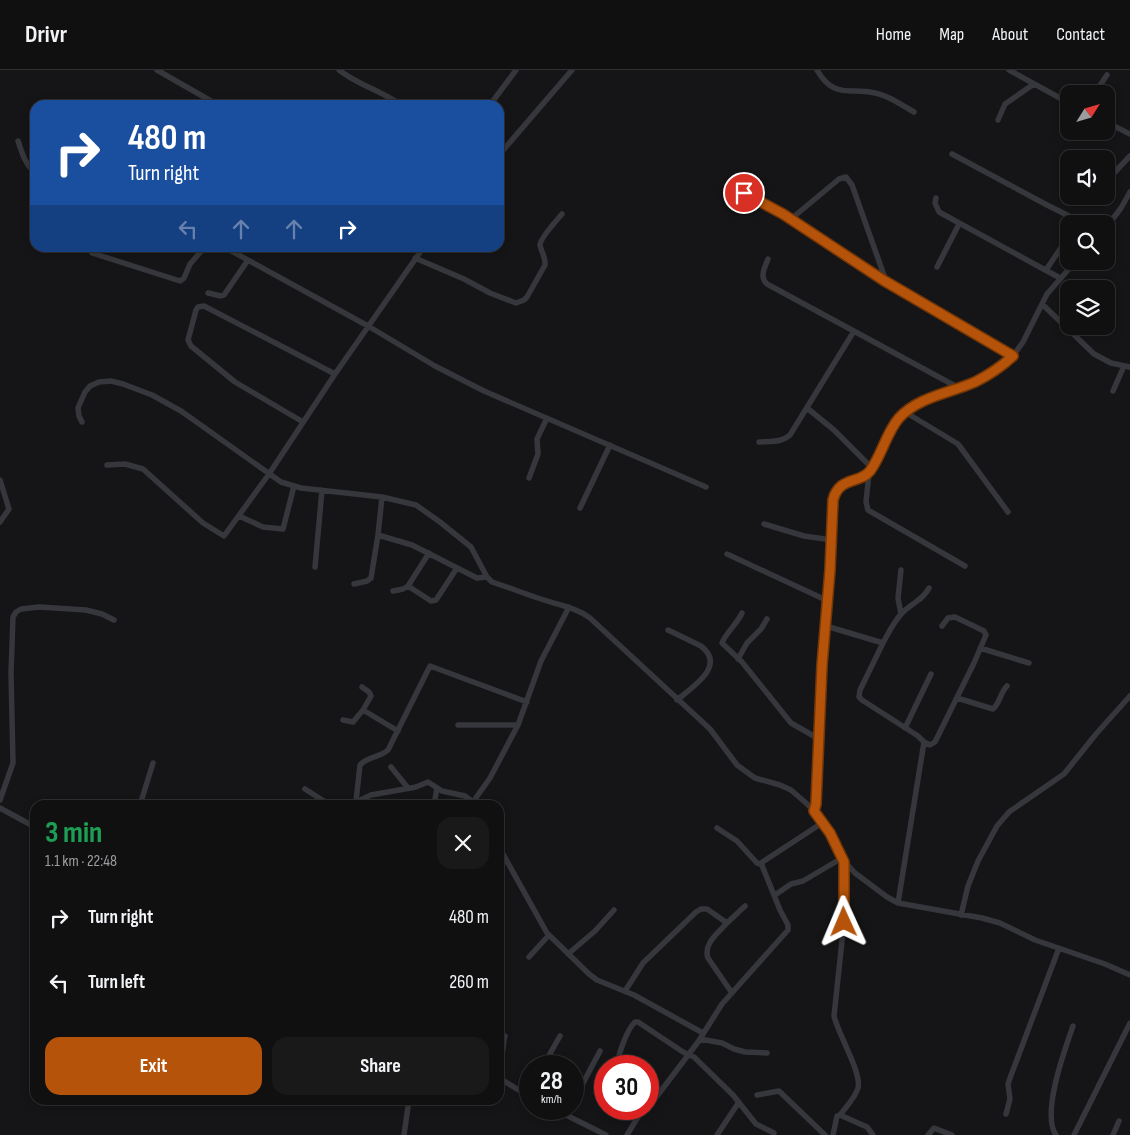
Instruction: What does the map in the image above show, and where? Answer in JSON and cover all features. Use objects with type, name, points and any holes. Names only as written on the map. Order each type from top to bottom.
[{"type":"street","points":[[157,70],[209,100]]},
{"type":"street","points":[[339,70],[362,86],[394,100]]},
{"type":"street","points":[[494,100],[516,70]]},
{"type":"street","points":[[504,149],[572,70]]},
{"type":"street","points":[[817,70],[821,78],[833,88],[879,94],[914,112]]},
{"type":"street","points":[[1009,70],[1060,98]]},
{"type":"street","points":[[1018,76],[1022,70]]},
{"type":"street","points":[[1100,85],[1106,75]]},
{"type":"street","points":[[998,120],[1005,104],[1034,84]]},
{"type":"street","points":[[1115,126],[1130,134]]},
{"type":"street","points":[[18,141],[30,168]]},
{"type":"street","points":[[952,154],[1065,215]]},
{"type":"street","points":[[1115,172],[1130,156]]},
{"type":"street","points":[[791,219],[839,179],[846,177],[852,185],[886,281]]},
{"type":"street","points":[[1115,216],[1130,192]]},
{"type":"street","points":[[744,193],[791,219],[886,281],[1013,356]]},
{"type":"street","points":[[936,198],[934,203],[936,209],[959,224],[1060,278]]},
{"type":"street","points":[[416,258],[511,302],[520,302],[527,297],[543,271],[546,259],[540,243],[562,214]]},
{"type":"street","points":[[937,267],[959,224]]},
{"type":"street","points":[[1046,270],[1060,249]]},
{"type":"street","points":[[92,253],[180,281],[190,264],[200,252]]},
{"type":"street","points":[[233,252],[368,326],[435,366],[484,391],[706,487]]},
{"type":"street","points":[[107,465],[125,464],[143,469],[204,523],[224,536],[269,474],[302,422],[419,252]]},
{"type":"street","points":[[768,259],[763,275],[766,284],[959,388]]},
{"type":"street","points":[[208,293],[224,295],[248,260]]},
{"type":"street","points":[[964,566],[868,510],[866,502],[870,470],[896,422],[905,412],[927,400],[990,374],[1013,356],[1023,342],[1047,294],[1068,270]]},
{"type":"street","points":[[1042,304],[1094,354],[1102,359],[1127,366],[1113,391]]},
{"type":"street","points":[[302,422],[235,382],[191,346],[188,340],[198,307],[204,306],[335,374]]},
{"type":"street","points":[[759,442],[785,439],[794,430],[854,331]]},
{"type":"street","points":[[82,422],[78,408],[85,392],[90,386],[99,382],[111,381],[152,394],[181,411],[280,482],[294,486],[382,497],[416,505],[471,547],[487,577],[492,582],[569,607],[582,612],[590,618],[710,730],[733,760],[746,772],[755,778],[791,790],[814,811],[843,860],[860,877],[888,897],[898,902],[1000,923],[1027,936],[1130,975]]},
{"type":"street","points":[[807,408],[834,430],[870,470]]},
{"type":"street","points":[[905,412],[958,444],[1008,512]]},
{"type":"street","points":[[529,478],[538,454],[538,439],[547,418]]},
{"type":"street","points":[[580,508],[610,445]]},
{"type":"street","points":[[814,811],[816,804],[833,500],[835,493],[842,486],[870,470]]},
{"type":"street","points":[[0,480],[9,509],[0,522]]},
{"type":"street","points":[[239,516],[263,528],[283,529],[294,486]]},
{"type":"street","points":[[315,567],[322,490]]},
{"type":"street","points":[[354,584],[371,578],[382,497]]},
{"type":"street","points":[[764,524],[804,536],[832,540]]},
{"type":"street","points":[[378,535],[412,545],[477,578],[487,577]]},
{"type":"street","points":[[393,591],[408,586],[429,553]]},
{"type":"street","points":[[728,554],[828,600]]},
{"type":"street","points":[[408,586],[431,601],[436,600],[456,568]]},
{"type":"street","points":[[901,570],[898,604],[901,614]]},
{"type":"street","points":[[929,588],[923,597],[910,605],[901,614],[883,642],[860,690],[859,697],[930,745],[934,743],[957,698],[986,635],[984,631],[951,617],[942,626]]},
{"type":"street","points":[[0,800],[13,763],[11,689],[13,617],[16,612],[22,609],[39,607],[86,610],[114,620]]},
{"type":"street","points":[[476,800],[490,778],[518,725],[541,661],[569,607]]},
{"type":"street","points":[[742,613],[738,622],[722,641],[724,645],[791,723],[819,739]]},
{"type":"street","points":[[738,659],[747,644],[767,620]]},
{"type":"street","points":[[826,626],[883,642]]},
{"type":"street","points":[[668,630],[701,646],[709,656],[710,667],[707,674],[677,700]]},
{"type":"street","points":[[980,648],[1029,663]]},
{"type":"street","points":[[356,800],[360,765],[368,758],[385,753],[430,666],[527,702]]},
{"type":"street","points":[[905,728],[931,674]]},
{"type":"street","points":[[957,698],[993,709],[997,705],[1002,691],[1008,686]]},
{"type":"street","points":[[343,720],[353,722],[363,710],[371,696],[362,687]]},
{"type":"street","points":[[961,915],[968,886],[978,861],[997,826],[1009,812],[1064,774],[1130,696]]},
{"type":"street","points":[[363,710],[398,731]]},
{"type":"street","points":[[458,725],[518,725]]},
{"type":"street","points":[[898,902],[924,742]]},
{"type":"street","points":[[142,800],[153,763]]},
{"type":"street","points":[[390,767],[408,788]]},
{"type":"street","points":[[361,800],[372,795],[416,787],[428,782],[437,788],[465,796],[470,800]]},
{"type":"street","points":[[435,800],[437,788]]},
{"type":"street","points":[[305,790],[322,800]]},
{"type":"street","points":[[0,808],[30,824]]},
{"type":"street","points":[[762,865],[763,861],[822,823]]},
{"type":"street","points":[[659,1092],[702,1036],[722,1004],[788,930],[788,925],[762,865],[757,863],[737,842],[717,828]]},
{"type":"street","points":[[504,856],[549,935],[597,980],[625,992],[702,1036],[745,1052],[767,1053]]},
{"type":"street","points":[[775,895],[814,872],[843,860]]},
{"type":"street","points":[[833,1135],[837,1116],[840,1115],[854,1096],[858,1087],[855,1068],[836,1025],[834,1016],[844,922],[843,860]]},
{"type":"street","points":[[732,993],[706,952],[709,943],[745,906]]},
{"type":"street","points":[[625,992],[643,963],[698,910],[707,909],[727,923]]},
{"type":"street","points":[[568,954],[595,931],[614,910]]},
{"type":"street","points":[[529,957],[549,935]]},
{"type":"street","points":[[1006,1114],[1010,1098],[1008,1084],[1059,948]]},
{"type":"street","points":[[619,1055],[631,1027],[635,1022],[640,1023],[683,1052],[689,1054],[739,1102],[756,1124],[774,1132]]},
{"type":"street","points":[[1074,1135],[1130,1023]]},
{"type":"street","points":[[1056,1135],[1052,1122],[1054,1090],[1058,1070],[1073,1026]]},
{"type":"street","points":[[549,1055],[560,1036]]},
{"type":"street","points":[[584,1081],[600,1050]]},
{"type":"street","points":[[504,1081],[519,1091]]},
{"type":"street","points":[[757,1095],[779,1091],[825,1135]]},
{"type":"street","points":[[717,1135],[739,1102]]},
{"type":"street","points":[[404,1135],[409,1105]]},
{"type":"street","points":[[840,1115],[867,1127],[873,1135]]},
{"type":"street","points":[[576,1120],[606,1135]]},
{"type":"street","points":[[626,1135],[635,1120]]},
{"type":"street","points":[[1113,1135],[1118,1121]]},
{"type":"street","points":[[928,1135],[934,1128],[952,1135]]},
{"type":"route","points":[[744,193],[783,214],[883,280],[1013,356],[990,374],[975,382],[915,405],[905,412],[896,422],[869,473],[842,486],[835,493],[822,665],[816,804],[814,811],[830,833],[844,862],[844,922]]}]
